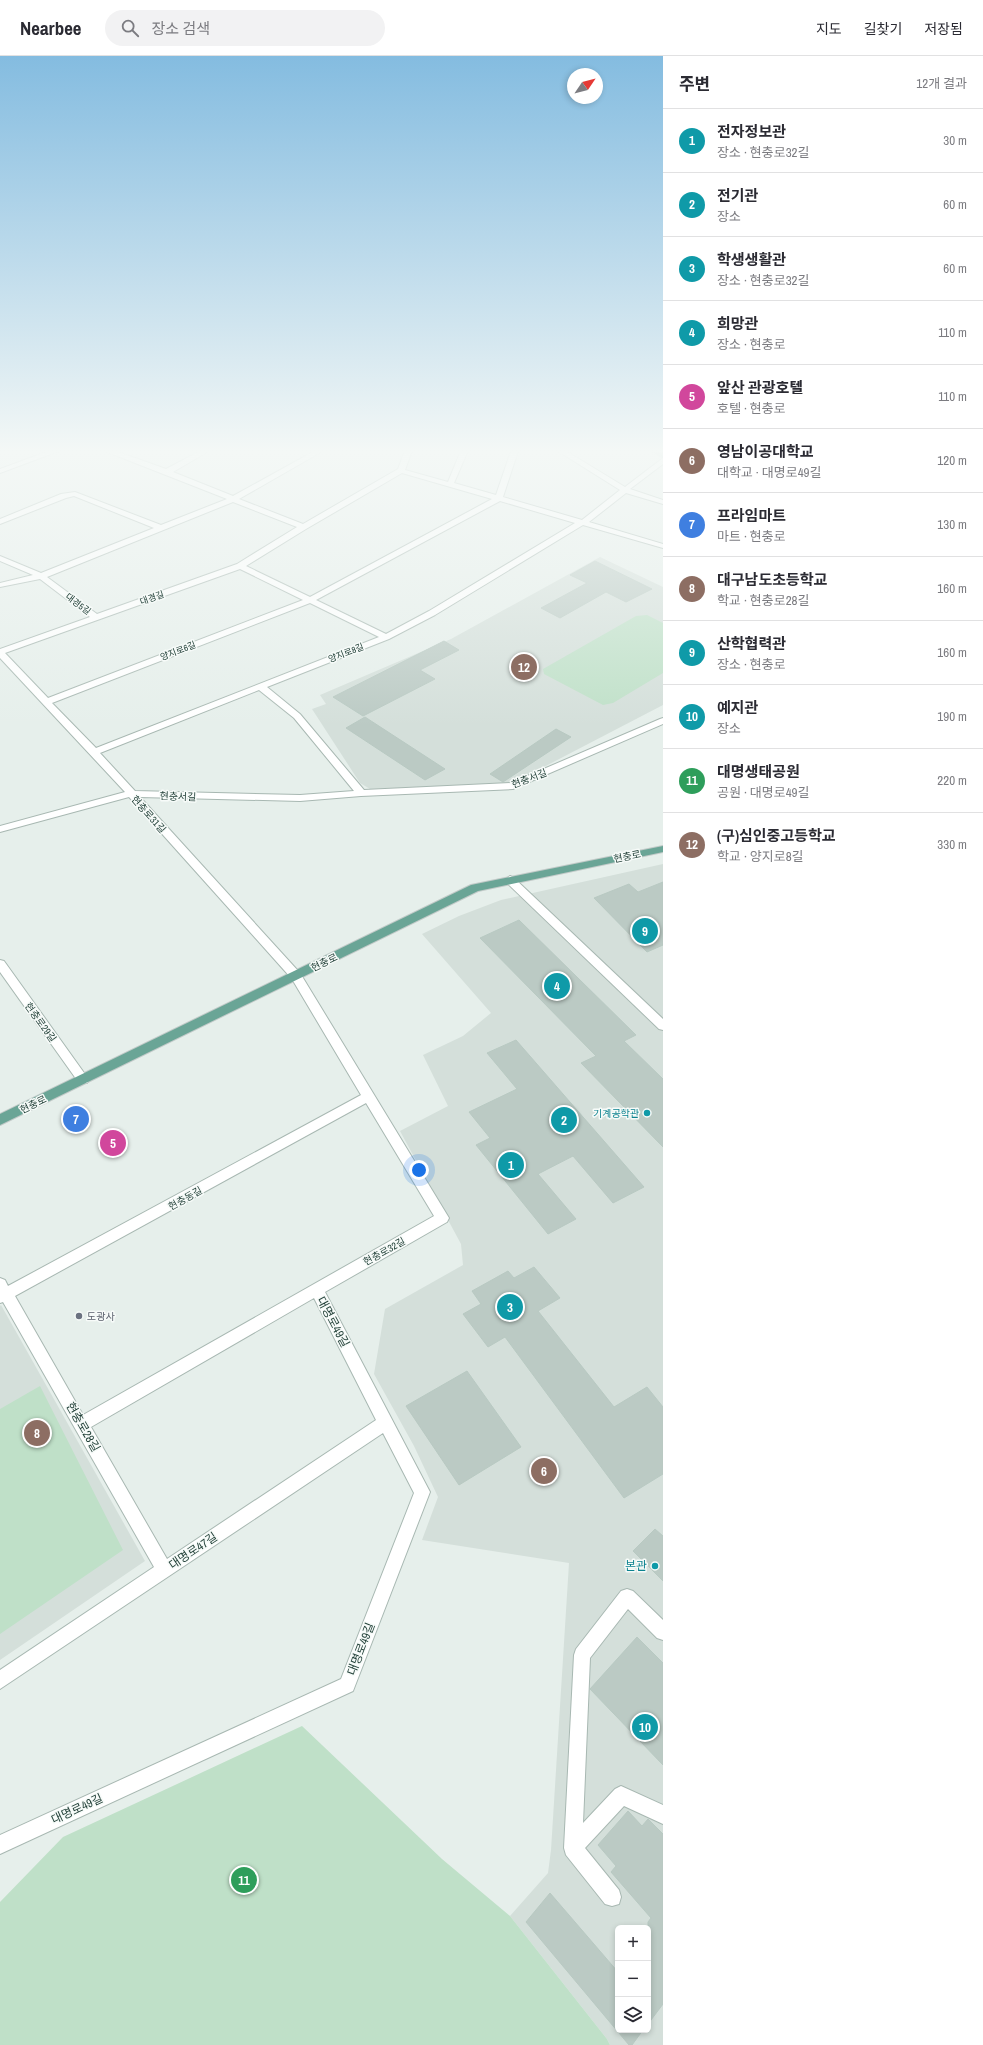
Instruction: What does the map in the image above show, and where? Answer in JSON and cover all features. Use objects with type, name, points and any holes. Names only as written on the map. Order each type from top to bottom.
[{"type":"main road","name":"현충로","points":[[0,1120],[475,888],[663,849]]},
{"type":"street","points":[[0,585],[41,576],[130,541]]},
{"type":"street","name":"대경길","points":[[0,653],[240,566],[281,541]]},
{"type":"street","name":"양지로6길","points":[[46,702],[310,600],[420,541]]},
{"type":"street","name":"양지로8길","points":[[94,752],[386,637],[432,613],[552,541]]},
{"type":"street","points":[[646,541],[663,546]]},
{"type":"street","name":"대경5길","points":[[0,558],[41,576],[97,618]]},
{"type":"street","points":[[240,566],[386,637]]},
{"type":"street","name":"현충로31길","points":[[0,653],[94,752],[130,794],[296,976]]},
{"type":"street","points":[[261,687],[297,716],[361,793]]},
{"type":"street","name":"현충서길","points":[[0,829],[130,794],[285,798],[513,786],[663,721]]},
{"type":"street","points":[[510,880],[663,1026]]},
{"type":"street","name":"현충로29길","points":[[0,964],[82,1080]]},
{"type":"street","name":"현충로32길","points":[[81,1424],[442,1218],[296,976]]},
{"type":"street","name":"현충동길","points":[[2,1292],[175,1204],[369,1096]]},
{"type":"street","name":"대명로49길","points":[[0,1845],[347,1685],[422,1492],[316,1289]]},
{"type":"street","name":"현충로28길","points":[[2,1292],[81,1424],[165,1570]]},
{"type":"street","name":"대명로47길","points":[[0,1680],[386,1422]]},
{"type":"street","points":[[612,1897],[574,1848],[582,1654],[627,1597],[663,1632]]},
{"type":"street","points":[[574,1848],[621,1795],[663,1816]]},
{"type":"shaded area","points":[[600,557],[663,587],[663,705],[513,783],[501,785],[370,789],[360,783],[312,709],[326,704],[320,695],[451,639]]},
{"type":"shaded area","points":[[663,864],[663,2045],[610,2045],[607,2039],[510,1916],[548,1873],[551,1850],[569,1563],[422,1540],[438,1497],[414,1446],[374,1374],[385,1309],[463,1265],[461,1244],[400,1131],[448,1106],[423,1055],[463,1036],[491,1013],[422,934],[459,916],[501,900]]},
{"type":"shaded area","points":[[1,1305],[145,1561],[0,1660],[0,1306]]},
{"type":"green space","points":[[647,615],[663,623],[663,673],[613,703],[603,705],[544,674],[543,669],[636,616]]},
{"type":"green space","points":[[40,1386],[123,1550],[0,1634],[0,1409]]},
{"type":"green space","points":[[302,1726],[442,1859],[510,1916],[607,2039],[610,2045],[0,2045],[0,1902],[63,1837]]},
{"type":"building","points":[[595,561],[652,589],[626,602],[606,592],[560,618],[541,608],[587,583],[570,575]]},
{"type":"building","points":[[444,641],[459,650],[420,670],[435,679],[363,716],[333,697]]},
{"type":"building","points":[[365,717],[445,769],[425,780],[346,728]]},
{"type":"building","points":[[556,729],[571,737],[503,782],[490,774]]},
{"type":"building","points":[[663,882],[663,945],[647,952],[594,898],[629,884],[638,892]]},
{"type":"building","points":[[519,920],[636,1035],[624,1041],[663,1079],[663,1147],[581,1063],[596,1056],[480,938]]},
{"type":"building","points":[[516,1040],[644,1187],[613,1203],[573,1156],[538,1174],[576,1219],[548,1234],[476,1145],[490,1138],[469,1112],[517,1089],[487,1053]]},
{"type":"building","points":[[534,1267],[560,1298],[538,1311],[614,1407],[647,1387],[663,1407],[663,1474],[624,1498],[505,1337],[488,1347],[463,1314],[481,1304],[472,1291],[508,1271],[514,1278]]},
{"type":"building","points":[[467,1371],[521,1447],[459,1485],[406,1406]]},
{"type":"building","name":"본관","points":[[655,1529],[663,1536],[663,1581],[633,1551]]},
{"type":"building","points":[[637,1637],[663,1663],[663,1765],[590,1689]]},
{"type":"building","points":[[628,1811],[642,1826],[648,1819],[663,1834],[663,2004],[651,2020],[651,1925],[648,1925],[648,1922],[651,1918],[611,1872],[616,1866],[598,1845]]},
{"type":"building","points":[[550,1893],[615,1969],[615,2028],[526,1922]]},
{"type":"building","points":[[619,2033],[641,2033],[632,2045],[629,2045]]},
{"type":"place","name":"(구)심인중고등학교","points":[[524,667]]},
{"type":"place","name":"산학협력관","points":[[645,931]]},
{"type":"place","name":"희망관","points":[[557,986]]},
{"type":"place","name":"기계공학관","points":[[647,1113]]},
{"type":"place","name":"프라임마트","points":[[76,1119]]},
{"type":"place","name":"전기관","points":[[564,1120]]},
{"type":"place","name":"앞산 관광호텔","points":[[113,1143]]},
{"type":"place","name":"전자정보관","points":[[511,1165]]},
{"type":"place","name":"학생생활관","points":[[510,1307]]},
{"type":"place","name":"도광사","points":[[79,1316]]},
{"type":"place","name":"대구남도초등학교","points":[[37,1433]]},
{"type":"place","name":"영남이공대학교","points":[[544,1471]]},
{"type":"place","name":"본관","points":[[655,1566]]},
{"type":"place","name":"예지관","points":[[645,1727]]},
{"type":"place","name":"대명생태공원","points":[[244,1880]]}]
